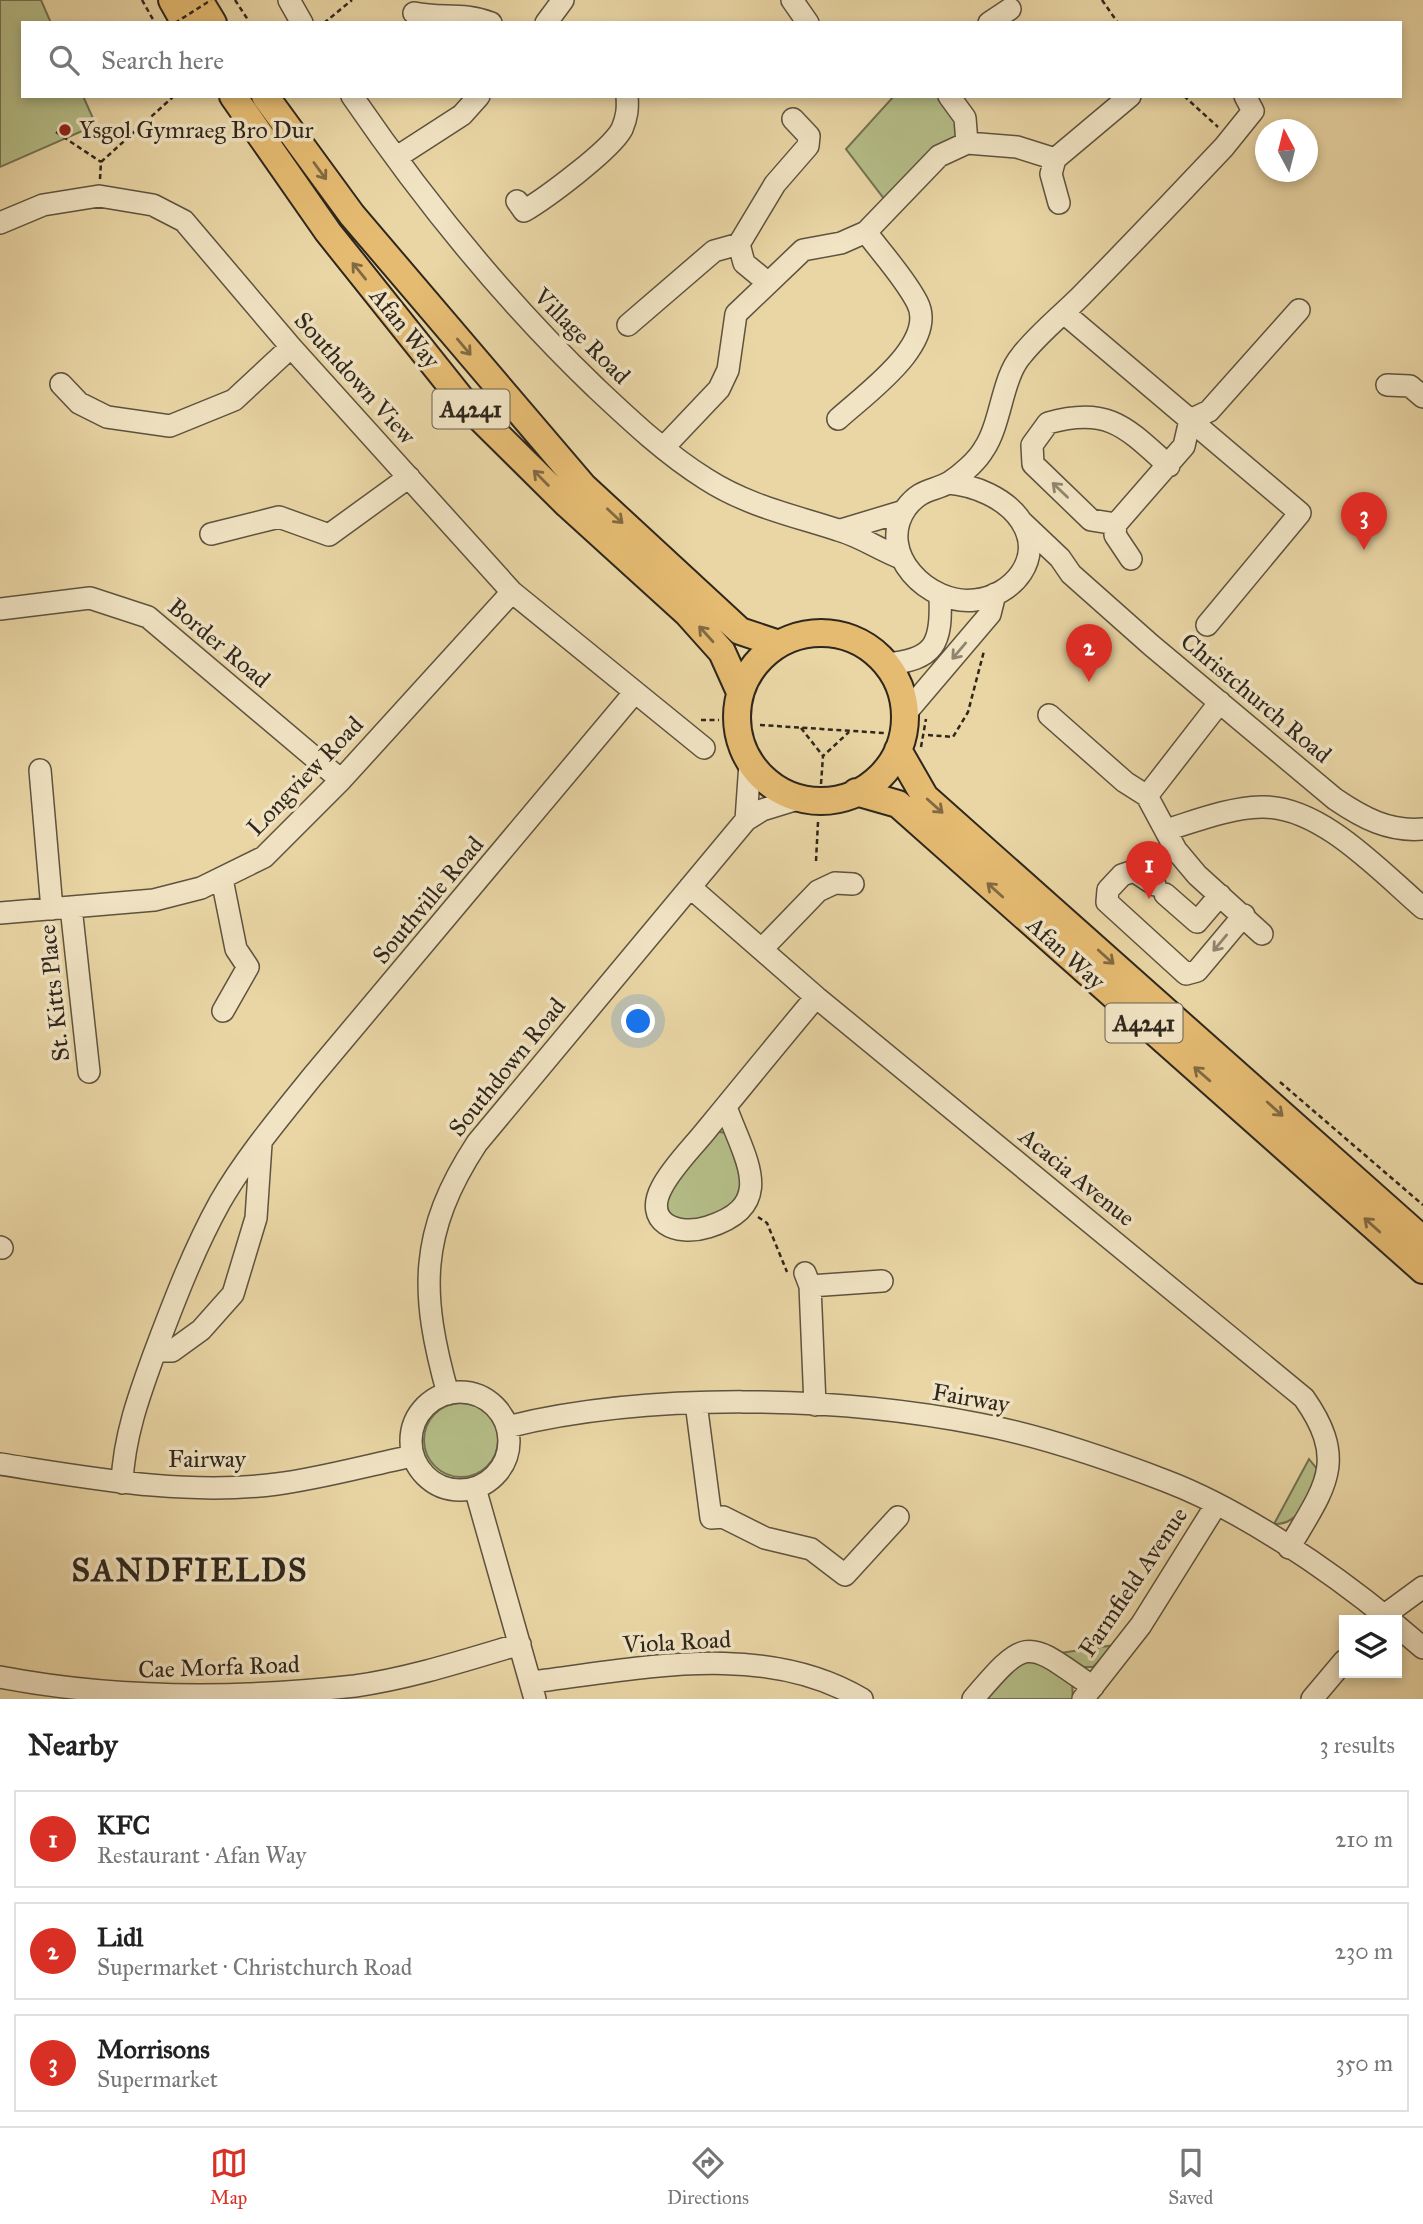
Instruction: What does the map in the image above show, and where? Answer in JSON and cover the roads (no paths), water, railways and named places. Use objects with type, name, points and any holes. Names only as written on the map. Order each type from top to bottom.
[{"type":"main road","points":[[172,0],[184,21]]},
{"type":"main road","points":[[199,0],[212,21]]},
{"type":"main road","name":"Afan Way","points":[[234,98],[328,232],[463,401],[569,505],[688,614],[722,652],[740,692]]},
{"type":"main road","name":"Afan Way","points":[[266,98],[352,215],[583,485],[740,631],[779,644]]},
{"type":"main road","name":"A4241","points":[[836,634],[872,650],[886,664],[899,687],[905,714],[873,782],[838,799],[811,791],[772,785],[750,763],[738,729],[740,692],[755,664],[779,644],[797,636],[836,634]]},
{"type":"main road","name":"Afan Way","points":[[891,742],[925,797],[1423,1240]]},
{"type":"main road","name":"Afan Way","points":[[856,792],[898,804],[1423,1270]]},
{"type":"street","points":[[289,0],[301,21]]},
{"type":"street","points":[[792,0],[807,21]]},
{"type":"street","points":[[992,21],[1010,9]]},
{"type":"street","points":[[414,13],[440,19],[460,14],[484,21]]},
{"type":"street","name":"Village Road","points":[[353,98],[484,272],[535,329],[664,447],[705,479],[752,504],[795,519],[841,530],[901,558]]},
{"type":"street","points":[[397,157],[462,115],[477,98]]},
{"type":"street","points":[[517,201],[524,211],[553,194],[620,132],[628,113],[627,98]]},
{"type":"street","points":[[950,98],[965,118],[967,143]]},
{"type":"street","points":[[1059,203],[1051,174],[1055,159],[1128,98]]},
{"type":"street","points":[[993,496],[986,475],[985,448],[1019,358],[1231,139],[1249,104]]},
{"type":"street","points":[[767,282],[744,262],[740,244],[786,167],[808,146],[809,136],[793,119]]},
{"type":"street","points":[[664,447],[719,389],[728,370],[736,314],[803,250],[841,243],[866,232],[939,156],[967,143],[1017,146],[1055,159]]},
{"type":"street","name":"Southdown View","points":[[0,223],[43,205],[70,198],[99,196],[153,205],[184,221],[291,347],[512,592],[704,748]]},
{"type":"street","points":[[838,419],[904,359],[919,337],[919,304],[866,232]]},
{"type":"street","points":[[628,325],[714,251],[740,244]]},
{"type":"street","points":[[1190,420],[1209,411],[1299,310]]},
{"type":"street","points":[[1064,313],[1300,513],[1207,625]]},
{"type":"street","points":[[61,384],[79,403],[107,416],[170,426],[234,400],[291,347]]},
{"type":"street","points":[[1387,385],[1410,386],[1423,397]]},
{"type":"street","points":[[1116,524],[1091,520],[1033,464],[1032,445],[1048,423],[1076,415],[1110,419],[1132,433],[1169,466]]},
{"type":"street","points":[[1131,559],[1115,535],[1116,524],[1184,446],[1190,420]]},
{"type":"street","points":[[948,483],[966,485],[993,496],[1021,521],[1029,551],[1022,575],[1012,585],[977,600],[940,598],[908,571],[901,558],[899,533],[904,511],[918,495],[948,483],[985,448]]},
{"type":"street","points":[[211,534],[279,517],[329,535],[409,477]]},
{"type":"street","points":[[841,530],[904,511]]},
{"type":"street","name":"Christchurch Road","points":[[1021,521],[1060,558],[1072,574],[1220,702],[1354,812],[1384,826],[1423,829]]},
{"type":"street","name":"Christchurch Road","points":[[1022,575],[1037,567],[1072,574]]},
{"type":"street","name":"Longview Road","points":[[0,913],[154,900],[222,879],[264,856],[341,780],[512,592]]},
{"type":"street","points":[[905,714],[990,614],[995,594]]},
{"type":"street","name":"Border Road","points":[[0,609],[90,598],[148,617],[341,780]]},
{"type":"street","points":[[886,664],[904,662],[930,650],[941,628],[940,598]]},
{"type":"street","name":"Southville Road","points":[[122,1483],[125,1447],[138,1396],[184,1273],[221,1201],[261,1141],[635,692]]},
{"type":"street","points":[[1147,796],[1220,702]]},
{"type":"street","points":[[1049,715],[1125,782],[1147,796],[1176,850],[1262,934]]},
{"type":"street","points":[[746,820],[750,763]]},
{"type":"street","name":"St. Kitts Place","points":[[40,770],[89,1072]]},
{"type":"street","name":"Southdown Road","points":[[448,1394],[430,1321],[428,1261],[434,1233],[463,1164],[477,1143],[746,820],[762,810],[811,791]]},
{"type":"street","points":[[1166,830],[1220,813],[1260,807],[1282,808],[1308,816],[1348,844],[1423,908]]},
{"type":"street","points":[[1220,895],[1197,922],[1134,870],[1127,871],[1108,890],[1107,902],[1186,974],[1197,971],[1244,915]]},
{"type":"street","points":[[222,879],[236,948],[248,967],[223,1011]]},
{"type":"street","points":[[762,949],[818,891],[835,883],[853,884]]},
{"type":"street","name":"Acacia Avenue","points":[[690,887],[816,996],[1304,1398],[1322,1424],[1327,1443],[1327,1476],[1321,1493],[1289,1548]]},
{"type":"street","points":[[726,1107],[753,1183],[744,1207],[736,1216],[719,1224],[681,1232],[668,1227],[660,1217],[657,1205],[663,1184],[816,996]]},
{"type":"street","points":[[156,1351],[172,1351],[201,1330],[233,1294],[256,1218],[261,1141]]},
{"type":"street","points":[[815,1405],[807,1279],[882,1281]]},
{"type":"street","points":[[448,1394],[472,1394],[484,1398],[494,1406],[507,1427],[508,1452],[504,1464],[487,1483],[475,1488],[462,1490],[438,1485],[427,1478],[414,1456],[412,1434],[420,1413],[437,1398],[448,1394]]},
{"type":"street","points":[[696,1403],[711,1518],[723,1517],[765,1538],[810,1549],[845,1574],[898,1517]]},
{"type":"street","name":"Fairway","points":[[507,1427],[569,1414],[696,1403],[815,1405],[938,1417],[1042,1439],[1168,1482],[1216,1505],[1289,1548],[1380,1615]]},
{"type":"street","name":"Fairway","points":[[0,1464],[122,1483],[174,1487],[276,1484],[414,1456]]},
{"type":"street","points":[[475,1488],[534,1690]]},
{"type":"street","name":"Farmfield Avenue","points":[[973,1699],[1005,1661],[1029,1651],[1044,1652],[1088,1693],[1141,1625],[1216,1505]]},
{"type":"street","points":[[1392,1615],[1423,1587]]},
{"type":"street","name":"Fairway","points":[[1402,1632],[1423,1648]]},
{"type":"street","name":"Cae Morfa Road","points":[[0,1677],[77,1696],[172,1699],[357,1693],[520,1644]]},
{"type":"street","name":"Viola Road","points":[[534,1690],[690,1664],[745,1665],[801,1674],[862,1699]]},
{"type":"street","points":[[1312,1699],[1339,1667]]},
{"type":"place","name":"Ysgol Gymraeg Bro Dur","points":[[65,130]]},
{"type":"place","name":"Morrisons","points":[[1364,550]]},
{"type":"place","name":"Lidl","points":[[1089,682]]},
{"type":"place","name":"KFC","points":[[1149,899]]},
{"type":"district","name":"SANDFIELDS","points":[[190,1570]]}]
